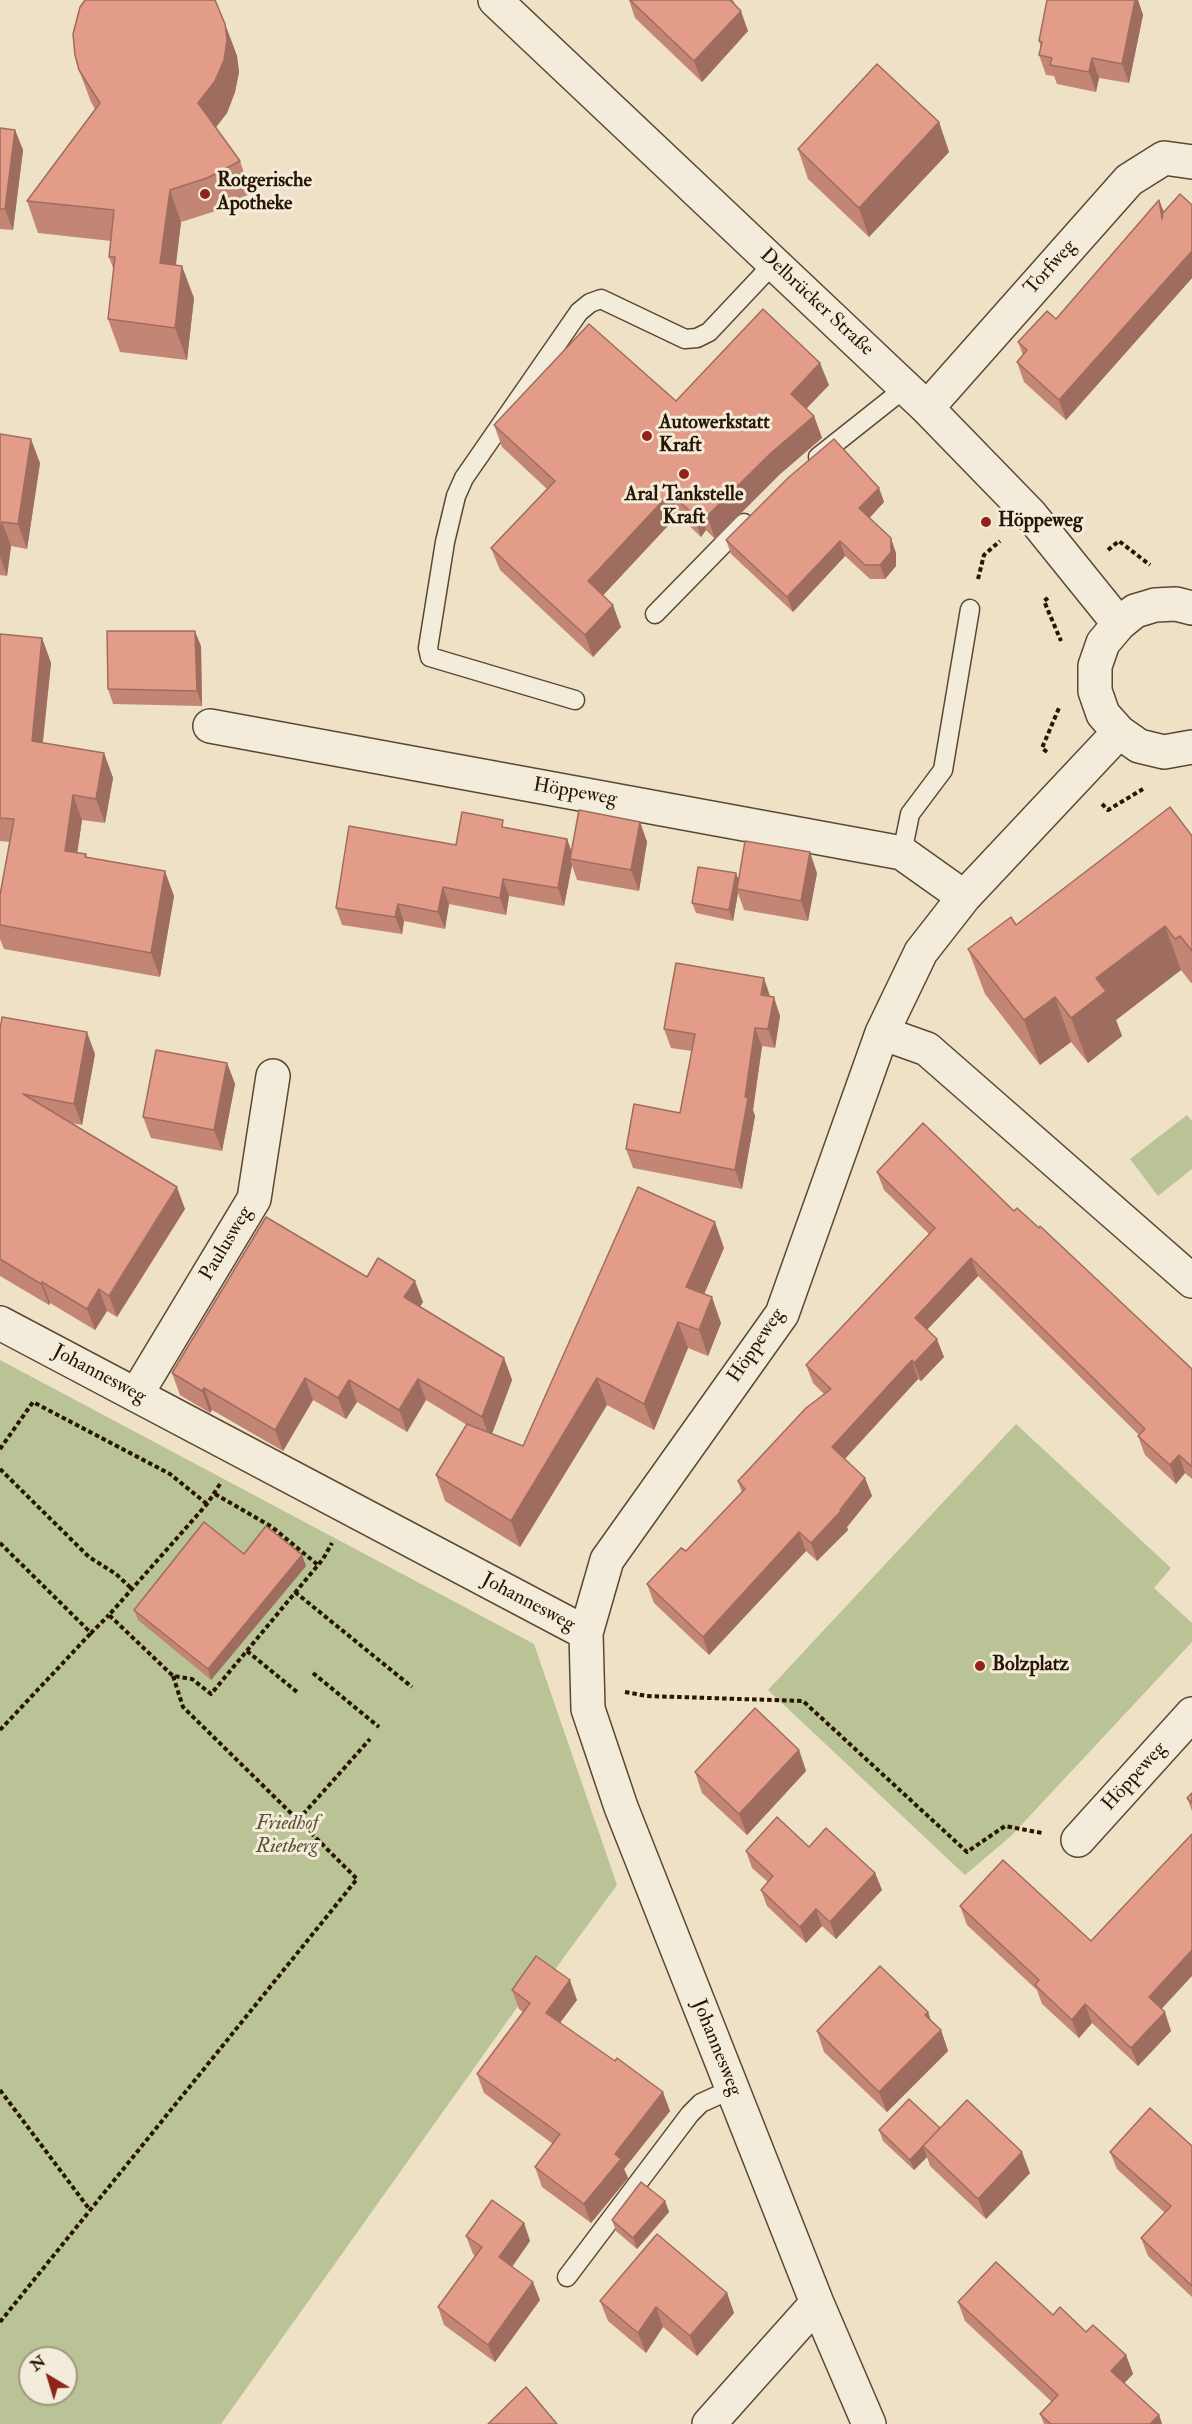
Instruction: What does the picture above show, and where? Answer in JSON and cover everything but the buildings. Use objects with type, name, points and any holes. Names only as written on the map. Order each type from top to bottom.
[{"type":"street","name":"Delbrücker Straße","points":[[495,0],[916,398],[1030,515],[1119,624]]},
{"type":"street","name":"Torfweg","points":[[916,398],[1129,180],[1164,158],[1192,162]]},
{"type":"street","points":[[1192,608],[1176,604],[1155,605],[1135,611],[1119,624],[1103,643],[1095,666],[1095,691],[1103,714],[1119,732],[1139,746],[1164,752],[1192,747]]},
{"type":"street","name":"Höppeweg","points":[[210,726],[902,854],[964,897]]},
{"type":"street","name":"Höppeweg","points":[[586,1634],[608,1560],[782,1314],[882,1033],[921,952],[964,897],[1119,732]]},
{"type":"street","points":[[882,1033],[927,1049],[1190,1275]]},
{"type":"street","name":"Paulusweg","points":[[136,1395],[254,1199],[273,1076]]},
{"type":"street","name":"Johannesweg","points":[[0,1323],[586,1634],[588,1709],[621,1807],[817,2303],[869,2424]]},
{"type":"street","name":"Höppeweg","points":[[1078,1840],[1192,1713]]},
{"type":"street","points":[[709,2424],[817,2303]]},
{"type":"lane","points":[[575,700],[430,657],[428,648],[445,542],[456,496],[464,478],[579,312],[590,303],[601,299],[685,339],[697,338],[709,332],[774,263]]},
{"type":"lane","points":[[804,468],[916,398]]},
{"type":"lane","points":[[655,614],[756,512]]},
{"type":"lane","points":[[902,854],[910,813],[943,770],[970,609]]},
{"type":"lane","points":[[567,2277],[690,2114],[701,2103],[732,2089]]},
{"type":"path","points":[[970,609],[984,555],[1030,515]]},
{"type":"path","points":[[1078,573],[1119,541],[1153,568]]},
{"type":"path","points":[[0,1449],[33,1402],[170,1474],[207,1504]]},
{"type":"path","points":[[0,1730],[133,1590],[207,1504],[240,1450]]},
{"type":"path","points":[[0,1469],[89,1557],[116,1574],[133,1590]]},
{"type":"path","points":[[215,1494],[272,1527],[318,1564]]},
{"type":"path","points":[[173,1676],[192,1679],[211,1694],[318,1564],[351,1508]]},
{"type":"path","points":[[0,1543],[91,1633]]},
{"type":"path","points":[[295,1592],[412,1687]]},
{"type":"path","points":[[0,2322],[357,1879],[183,1707],[173,1676],[109,1615]]},
{"type":"path","points":[[247,1651],[297,1692]]},
{"type":"path","points":[[313,1673],[380,1727]]},
{"type":"path","points":[[588,1685],[647,1696],[803,1701],[967,1852],[1005,1826],[1078,1840]]},
{"type":"path","points":[[298,1820],[370,1739]]},
{"type":"path","points":[[0,2090],[90,2210]]},
{"type":"green space","points":[[1187,1115],[1192,1121],[1192,1169],[1158,1196],[1130,1159]]},
{"type":"green space","name":"Friedhof Rietberg","points":[[0,1360],[534,1644],[617,1885],[551,1975],[543,1971],[221,2424],[0,2424]]},
{"type":"green space","name":"Bolzplatz","points":[[1016,1424],[1171,1568],[1154,1588],[1192,1623],[1192,1642],[1011,1836],[965,1875],[768,1690]]},
{"type":"place","name":"Rotgerische Apotheke","points":[[205,194]]},
{"type":"place","name":"Autowerkstatt Kraft","points":[[647,436]]},
{"type":"place","name":"Aral Tankstelle Kraft","points":[[684,474]]},
{"type":"place","name":"Höppeweg","points":[[986,522]]},
{"type":"place","name":"Bolzplatz","points":[[980,1666]]}]
